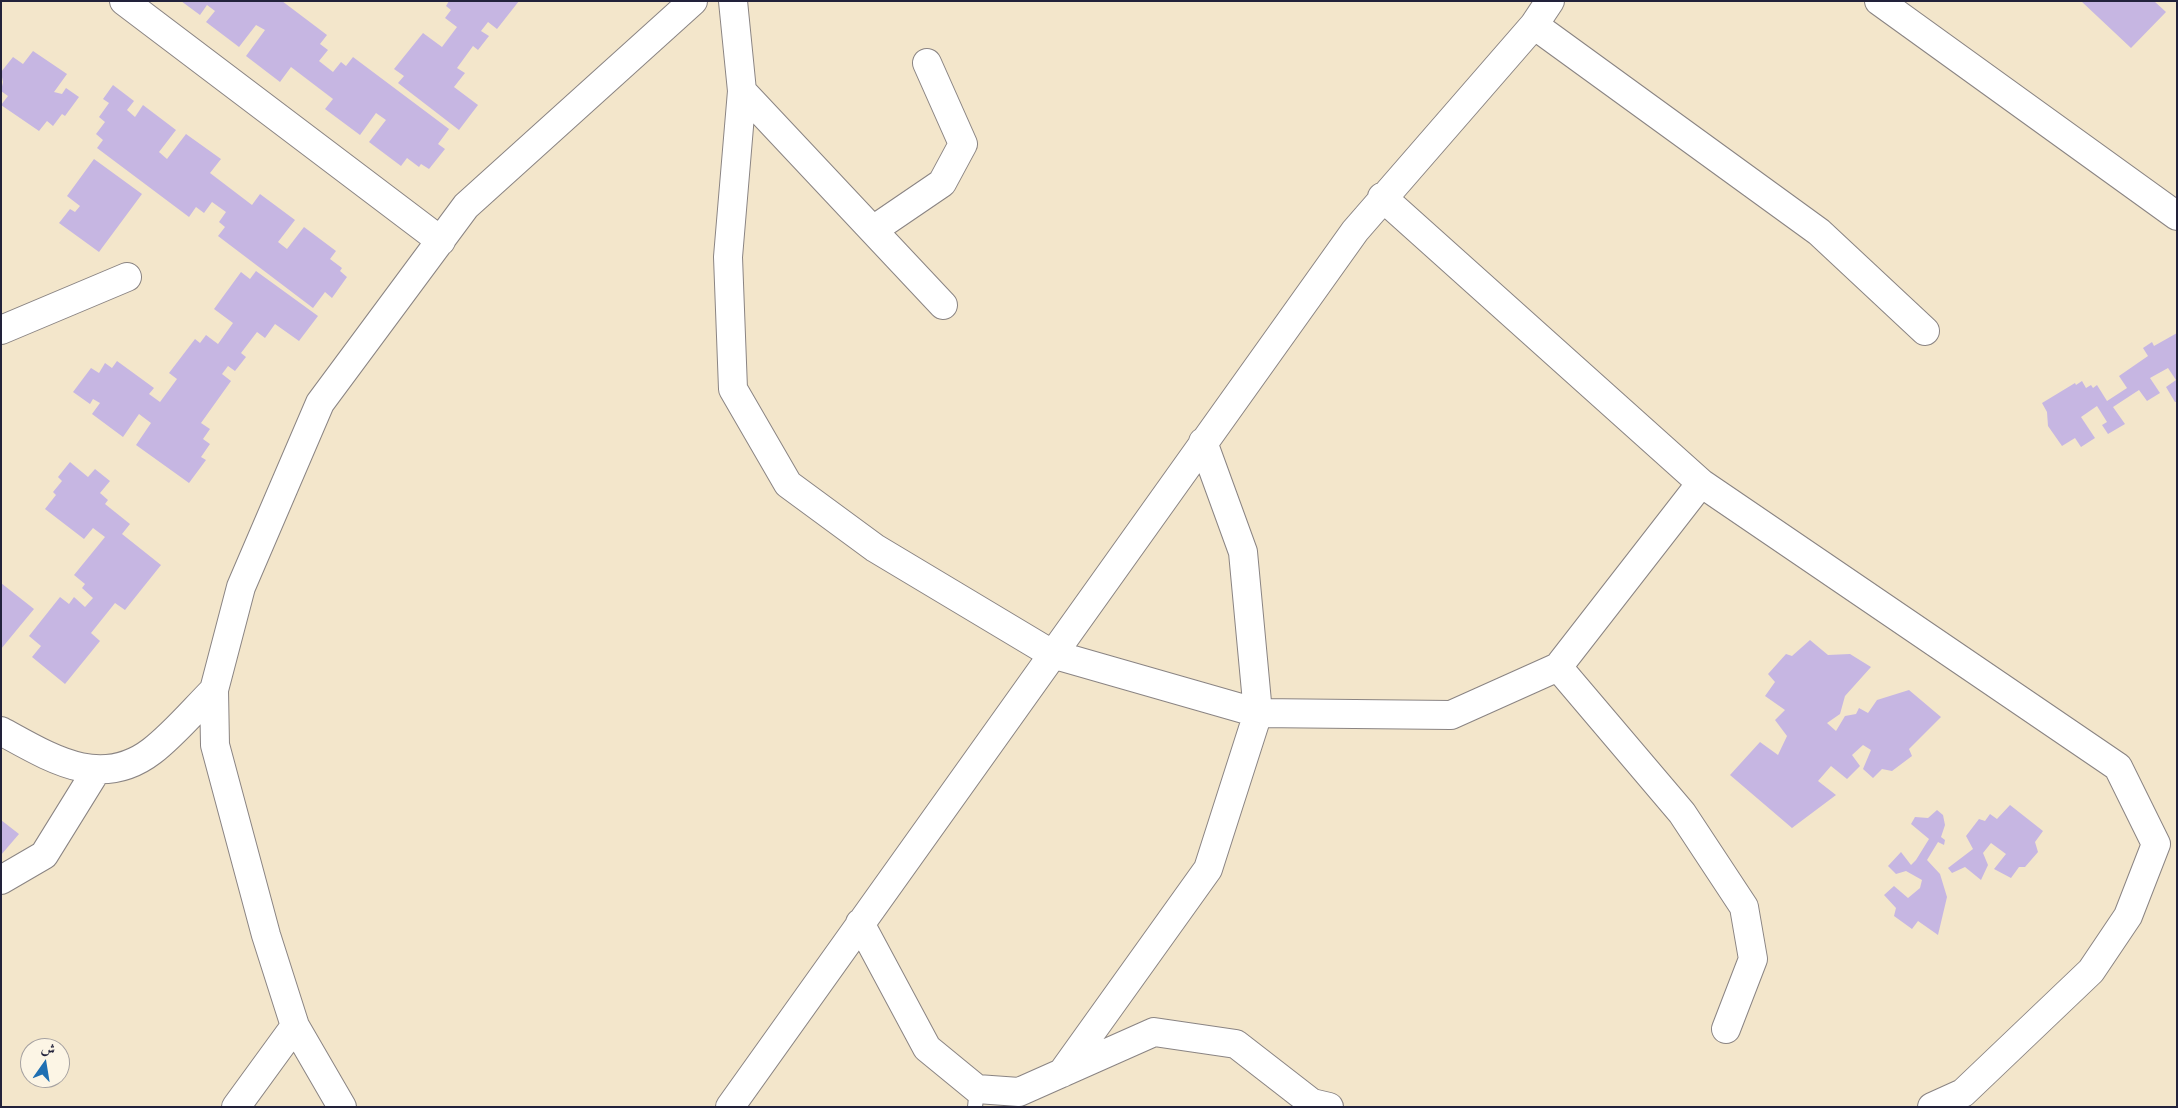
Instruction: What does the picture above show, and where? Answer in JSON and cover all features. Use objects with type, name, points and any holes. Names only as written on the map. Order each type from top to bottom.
[{"type":"street","points":[[124,1],[441,241]]},
{"type":"street","points":[[342,1107],[295,1026],[266,935],[215,745],[214,690],[241,588],[320,403],[466,206],[693,1]]},
{"type":"street","points":[[732,1],[742,91],[728,257],[733,389],[788,484],[875,548],[1052,654],[1258,713],[1451,715],[1558,668],[1701,483]]},
{"type":"street","points":[[730,1107],[1354,231],[1534,25],[1550,1]]},
{"type":"street","points":[[1879,1],[2177,216]]},
{"type":"street","points":[[1534,25],[1818,232],[1925,331]]},
{"type":"street","points":[[873,230],[942,183],[963,144],[927,63]]},
{"type":"street","points":[[742,91],[943,305]]},
{"type":"street","points":[[1382,197],[1701,483],[2118,767],[2156,844],[2128,916],[2091,971],[1963,1093],[1932,1107]]},
{"type":"street","points":[[1,330],[127,276]]},
{"type":"street","points":[[1062,1073],[1208,869],[1258,713],[1243,552],[1203,442]]},
{"type":"street","points":[[1558,668],[1682,813],[1744,907],[1753,959],[1726,1029]]},
{"type":"street","points":[[1,731],[50,757],[96,771],[124,768],[152,751],[214,690]]},
{"type":"street","points":[[1,880],[44,855],[96,771]]},
{"type":"street","points":[[860,923],[927,1048],[976,1098],[1019,1092],[1154,1032],[1236,1044],[1312,1103],[1329,1107]]},
{"type":"street","points":[[236,1107],[295,1026]]},
{"type":"building","points":[[181,1],[282,1],[327,35],[320,44],[328,50],[319,61],[333,72],[341,62],[346,66],[353,57],[449,129],[438,144],[445,149],[429,169],[421,164],[419,167],[407,158],[401,166],[369,142],[386,120],[376,113],[360,135],[325,109],[333,99],[291,67],[280,82],[246,56],[265,30],[256,25],[239,47],[206,22],[215,11],[207,5],[200,15]]},
{"type":"building","points":[[449,1],[519,1],[497,29],[488,22],[481,31],[489,36],[478,50],[473,46],[457,68],[465,73],[454,87],[478,105],[459,130],[398,83],[404,76],[394,69],[423,33],[442,47],[457,27],[445,18],[451,10],[446,6]]},
{"type":"building","points":[[2081,1],[2154,1],[2166,12],[2131,48]]},
{"type":"building","points":[[33,51],[67,74],[54,92],[62,94],[66,88],[79,97],[65,116],[62,114],[53,126],[47,121],[39,131],[1,105],[8,96],[1,91],[3,82],[1,72],[13,57],[23,64]]},
{"type":"building","points":[[113,85],[134,101],[127,110],[135,117],[143,105],[176,130],[159,152],[167,159],[186,134],[221,159],[210,173],[252,205],[260,194],[295,220],[278,242],[287,249],[304,227],[336,251],[330,259],[342,268],[340,271],[347,277],[332,298],[325,292],[313,308],[218,236],[225,227],[219,222],[226,212],[212,202],[204,213],[196,207],[189,217],[97,148],[103,140],[96,134],[105,122],[99,117],[109,103],[103,99]]},
{"type":"building","points":[[94,159],[142,194],[99,252],[59,223],[70,209],[75,212],[80,206],[67,196]]},
{"type":"building","points":[[256,271],[318,316],[299,341],[275,324],[265,338],[257,332],[241,353],[246,357],[235,371],[228,366],[222,374],[231,381],[201,423],[210,429],[203,439],[210,444],[201,457],[206,460],[189,483],[136,445],[151,423],[139,414],[123,437],[92,414],[100,403],[93,399],[90,404],[73,392],[91,368],[99,373],[105,363],[112,368],[117,361],[154,388],[149,394],[160,402],[177,379],[169,373],[195,339],[200,343],[206,335],[218,344],[233,323],[214,309],[241,272],[250,279]]},
{"type":"building","points":[[2177,333],[2177,402],[2175,402],[2166,387],[2176,380],[2168,368],[2150,378],[2160,393],[2147,401],[2139,390],[2113,407],[2125,424],[2108,434],[2102,425],[2107,422],[2097,406],[2081,417],[2095,438],[2081,447],[2075,438],[2062,446],[2048,426],[2047,412],[2042,403],[2075,383],[2076,385],[2082,381],[2086,388],[2091,385],[2093,388],[2097,385],[2107,401],[2127,388],[2119,376],[2148,356],[2143,348],[2152,342],[2154,346]]},
{"type":"building","points":[[70,462],[88,477],[95,469],[110,481],[100,493],[108,500],[105,504],[130,524],[122,534],[161,565],[125,610],[115,603],[91,633],[100,641],[65,684],[32,657],[41,646],[29,636],[60,597],[69,604],[74,597],[85,607],[93,598],[82,588],[85,584],[74,575],[105,537],[93,528],[84,539],[45,509],[56,495],[53,492],[62,481],[58,477]]},
{"type":"building","points":[[1,583],[34,609],[1,649]]},
{"type":"building","points":[[1810,640],[1828,655],[1850,654],[1871,667],[1845,696],[1840,714],[1827,723],[1836,731],[1845,716],[1856,714],[1859,708],[1868,713],[1877,700],[1909,690],[1941,717],[1909,749],[1912,756],[1892,771],[1882,769],[1873,778],[1863,769],[1871,750],[1863,745],[1852,755],[1860,766],[1847,779],[1831,766],[1818,781],[1836,795],[1792,828],[1730,775],[1760,742],[1778,755],[1787,736],[1775,720],[1785,710],[1765,696],[1775,682],[1768,674],[1786,654],[1792,656]]},
{"type":"building","points":[[2010,805],[2043,831],[2035,842],[2038,852],[2025,867],[2019,867],[2011,878],[1994,869],[2006,854],[1991,843],[1983,853],[1988,865],[1981,880],[1965,867],[1952,873],[1948,868],[1973,849],[1966,836],[1979,819],[1985,821],[1990,814],[1997,819]]},
{"type":"building","points":[[1937,810],[1943,815],[1945,825],[1941,837],[1945,840],[1944,845],[1938,842],[1927,860],[1940,874],[1947,897],[1938,935],[1918,921],[1912,929],[1894,916],[1896,908],[1884,895],[1894,886],[1908,898],[1920,888],[1922,880],[1906,871],[1896,874],[1888,866],[1901,852],[1911,865],[1916,860],[1929,839],[1911,824],[1915,817],[1928,818]]},
{"type":"building","points":[[1,820],[19,834],[1,855]]}]
